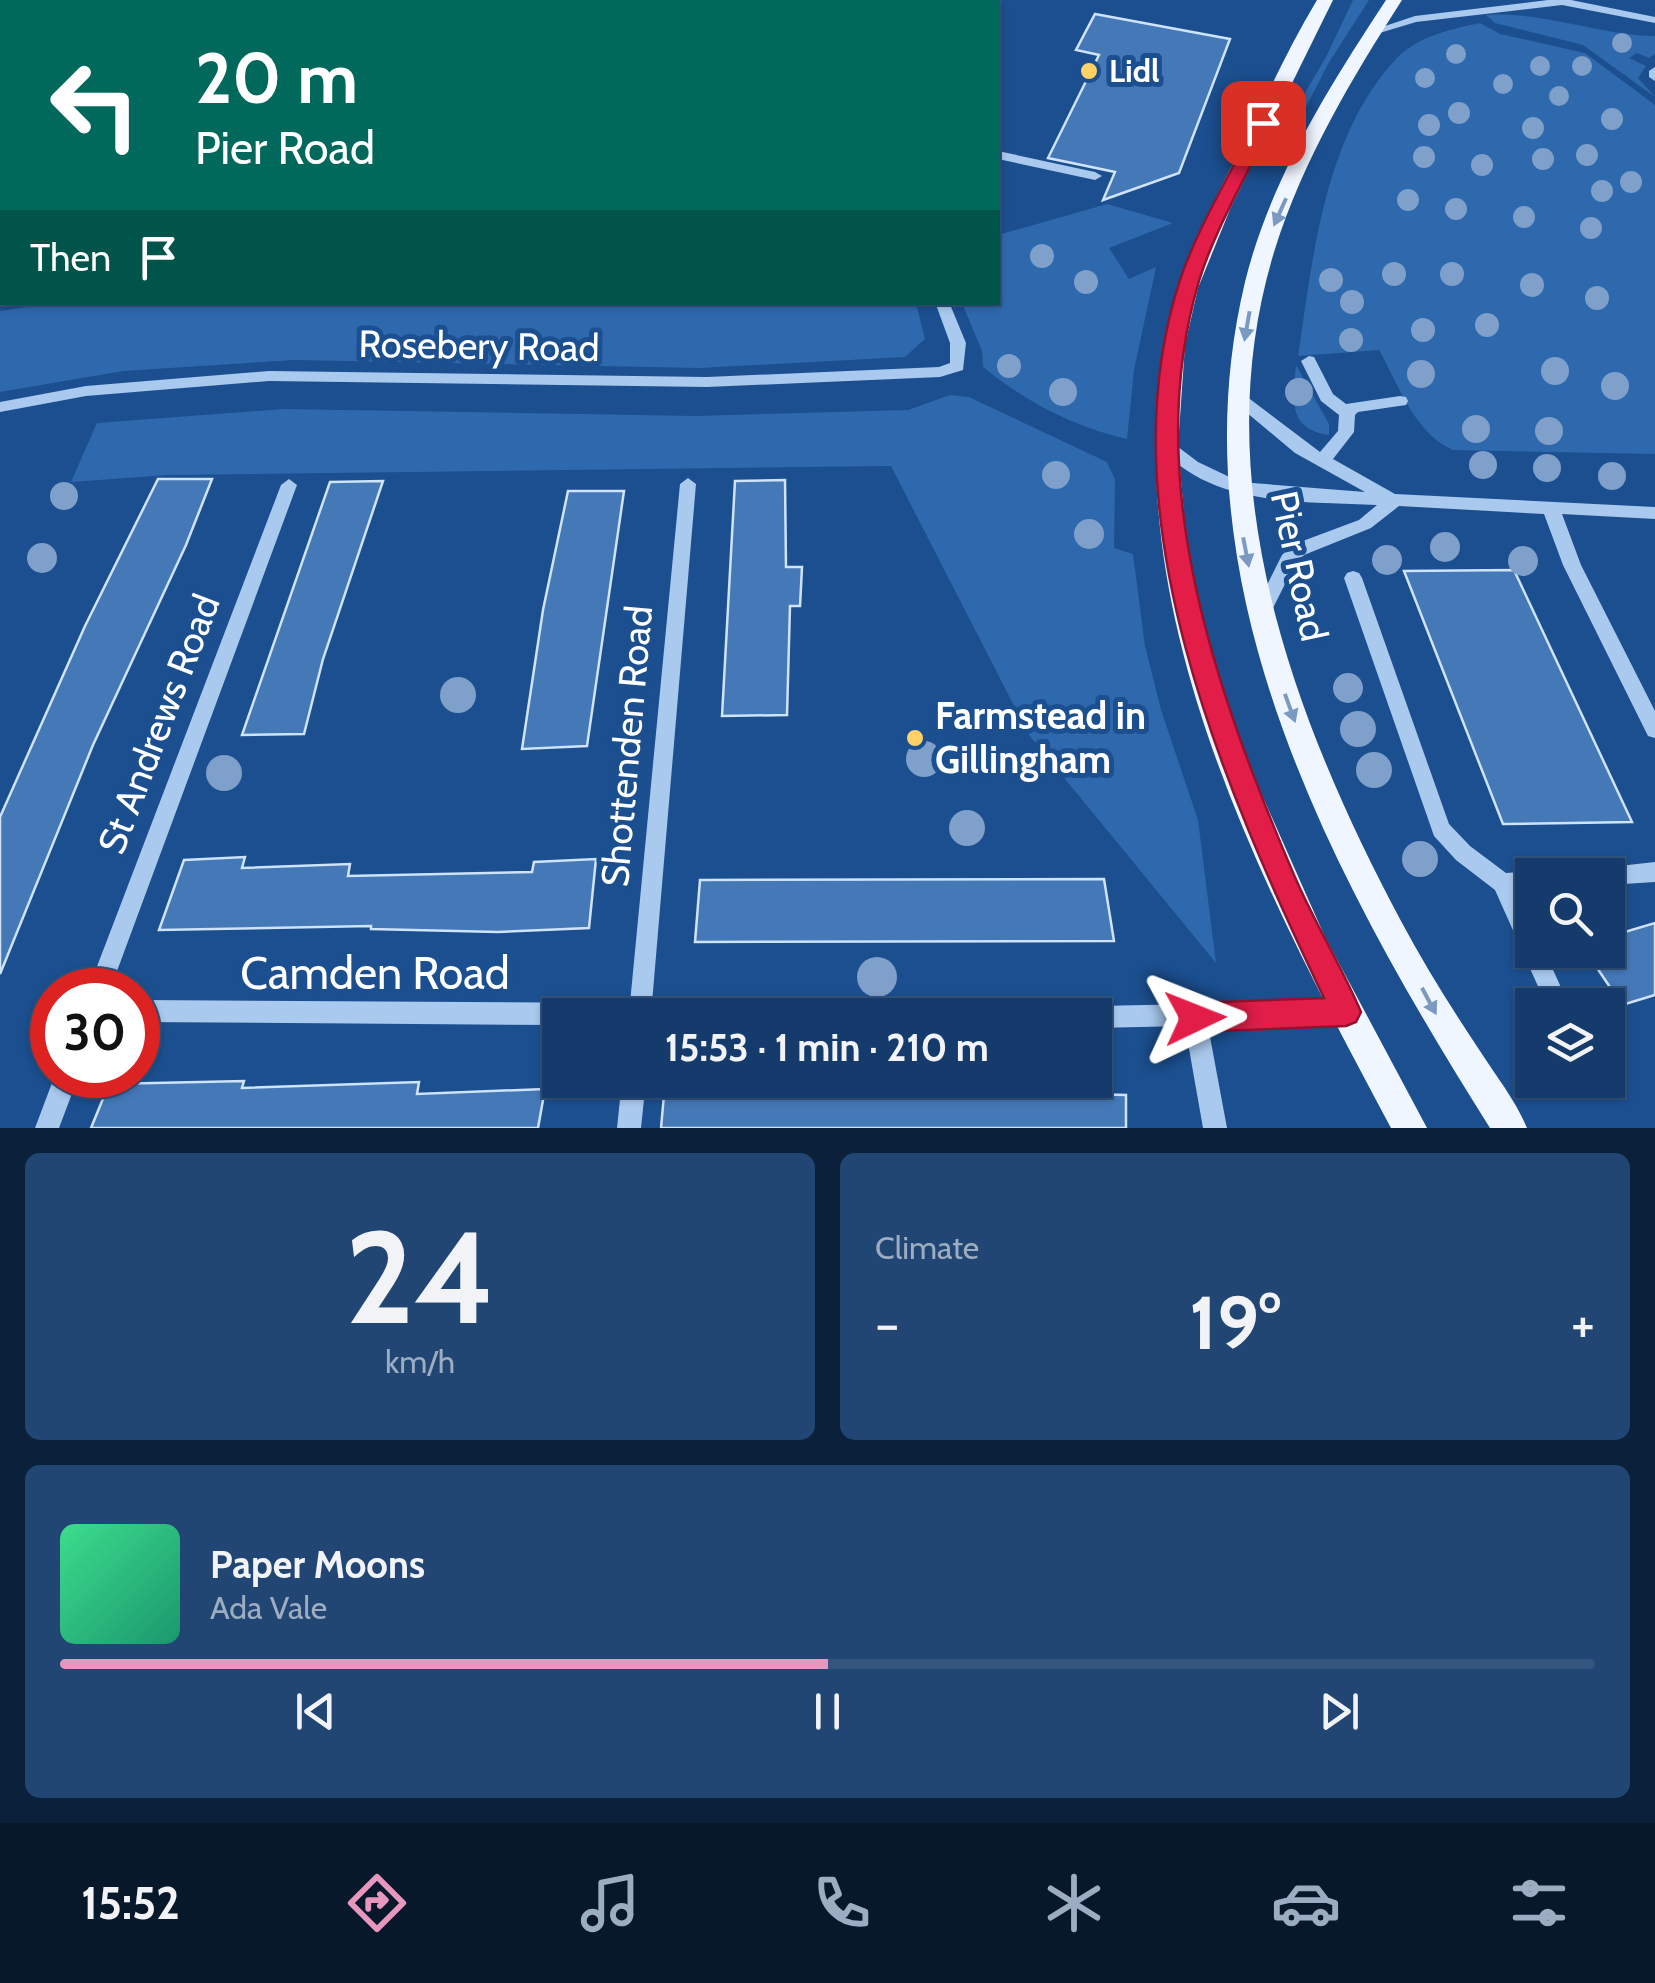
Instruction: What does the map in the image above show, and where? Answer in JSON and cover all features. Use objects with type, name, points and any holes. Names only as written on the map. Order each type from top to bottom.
[{"type":"main road","points":[[1325,0],[1312,8],[1199,252],[1174,344],[1165,443],[1180,568],[1222,729],[1284,883],[1346,1012],[1410,1128]]},
{"type":"main road","name":"Pier Road","points":[[1394,0],[1372,32],[1300,165],[1271,231],[1254,287],[1236,398],[1239,517],[1261,614],[1286,698],[1348,847],[1440,1022],[1510,1128]]},
{"type":"street","points":[[1372,32],[1415,20],[1557,1],[1655,20]]},
{"type":"street","points":[[1000,155],[1095,176]]},
{"type":"street","name":"Rosebery Road","points":[[0,407],[86,392],[269,376],[707,382],[940,372],[958,366],[958,343],[943,305]]},
{"type":"street","points":[[1308,361],[1326,397],[1347,413]]},
{"type":"street","points":[[1236,398],[1301,449],[1394,500]]},
{"type":"street","points":[[1323,460],[1346,432],[1347,413],[1353,407],[1400,401]]},
{"type":"street","points":[[1165,443],[1192,466],[1237,488],[1551,510],[1655,513]]},
{"type":"street","name":"Shottenden Road","points":[[642,998],[688,484]]},
{"type":"street","name":"St Andrews Road","points":[[107,968],[289,485]]},
{"type":"street","points":[[1261,614],[1288,560],[1298,550],[1366,524],[1394,500]]},
{"type":"street","points":[[1551,510],[1572,564],[1655,730]]},
{"type":"street","points":[[1353,578],[1442,830],[1463,853],[1502,883],[1515,911]]},
{"type":"street","points":[[1625,875],[1655,872]]},
{"type":"street","points":[[1502,883],[1515,882]]},
{"type":"street","name":"Camden Road","points":[[160,1012],[542,1014]]},
{"type":"street","points":[[1112,1017],[1346,1012]]},
{"type":"street","points":[[1195,1018],[1216,1128]]},
{"type":"street","points":[[47,1128],[58,1098]]},
{"type":"street","points":[[629,1128],[632,1098]]},
{"type":"shaded area","points":[[1353,0],[1369,0],[1328,64],[1285,148],[1274,146],[1326,57]]},
{"type":"shaded area","points":[[1486,15],[1529,16],[1655,36],[1655,54],[1649,58],[1637,53],[1629,58],[1646,66],[1638,78],[1655,97],[1583,45],[1495,23]]},
{"type":"shaded area","points":[[1480,23],[1500,34],[1585,53],[1655,105],[1655,454],[1453,450],[1440,443],[1418,420],[1379,350],[1298,356],[1326,199],[1352,124],[1372,90],[1405,51],[1435,35]]},
{"type":"shaded area","points":[[1107,204],[1173,223],[1109,248],[1129,279],[1156,267],[1134,370],[1127,439],[1051,412],[983,367],[982,351],[963,305],[1000,305],[1000,234]]},
{"type":"shaded area","points":[[40,305],[916,305],[925,339],[905,357],[700,368],[294,360],[123,371],[0,392],[0,311]]},
{"type":"shaded area","points":[[1296,365],[1329,424],[1329,435],[1315,432],[1299,419],[1294,400]]},
{"type":"shaded area","points":[[950,395],[969,397],[1107,462],[1115,479],[1114,548],[1133,554],[1145,646],[1161,710],[1198,820],[1216,963],[1029,735],[891,466],[167,475],[71,482],[97,423],[284,409],[695,416],[908,410]]},
{"type":"building","points":[[1095,14],[1230,39],[1179,173],[1103,200],[1115,172],[1048,158],[1099,55],[1076,50]]},
{"type":"building","points":[[158,479],[212,479],[186,545],[93,745],[0,974],[0,817],[85,626]]},
{"type":"building","points":[[785,480],[786,567],[802,567],[800,606],[790,606],[787,715],[722,716],[735,481]]},
{"type":"building","points":[[383,481],[323,659],[304,734],[242,735],[330,482]]},
{"type":"building","points":[[568,491],[624,491],[587,746],[522,749],[543,610]]},
{"type":"building","points":[[1514,570],[1632,822],[1503,824],[1404,571]]},
{"type":"building","points":[[245,857],[242,868],[350,864],[348,876],[532,872],[534,862],[596,859],[589,928],[498,932],[371,926],[159,930],[184,860]]},
{"type":"building","points":[[1104,879],[1114,941],[695,942],[700,880]]},
{"type":"building","points":[[1655,923],[1655,995],[1625,1004],[1625,988],[1611,988],[1597,968],[1625,968],[1625,932]]},
{"type":"building","points":[[244,1081],[242,1088],[419,1082],[417,1094],[542,1089],[543,1098],[538,1128],[91,1128],[103,1098],[160,1098],[160,1083]]},
{"type":"building","points":[[1126,1095],[1126,1128],[661,1128],[664,1098]]},
{"type":"place","name":"Lidl","points":[[1089,71]]},
{"type":"place","name":"Farmstead in Gillingham","points":[[915,738]]},
{"type":"route","points":[[1195,1018],[1346,1012],[1284,883],[1222,729],[1180,568],[1165,443],[1174,344],[1190,278],[1263,123]]}]
